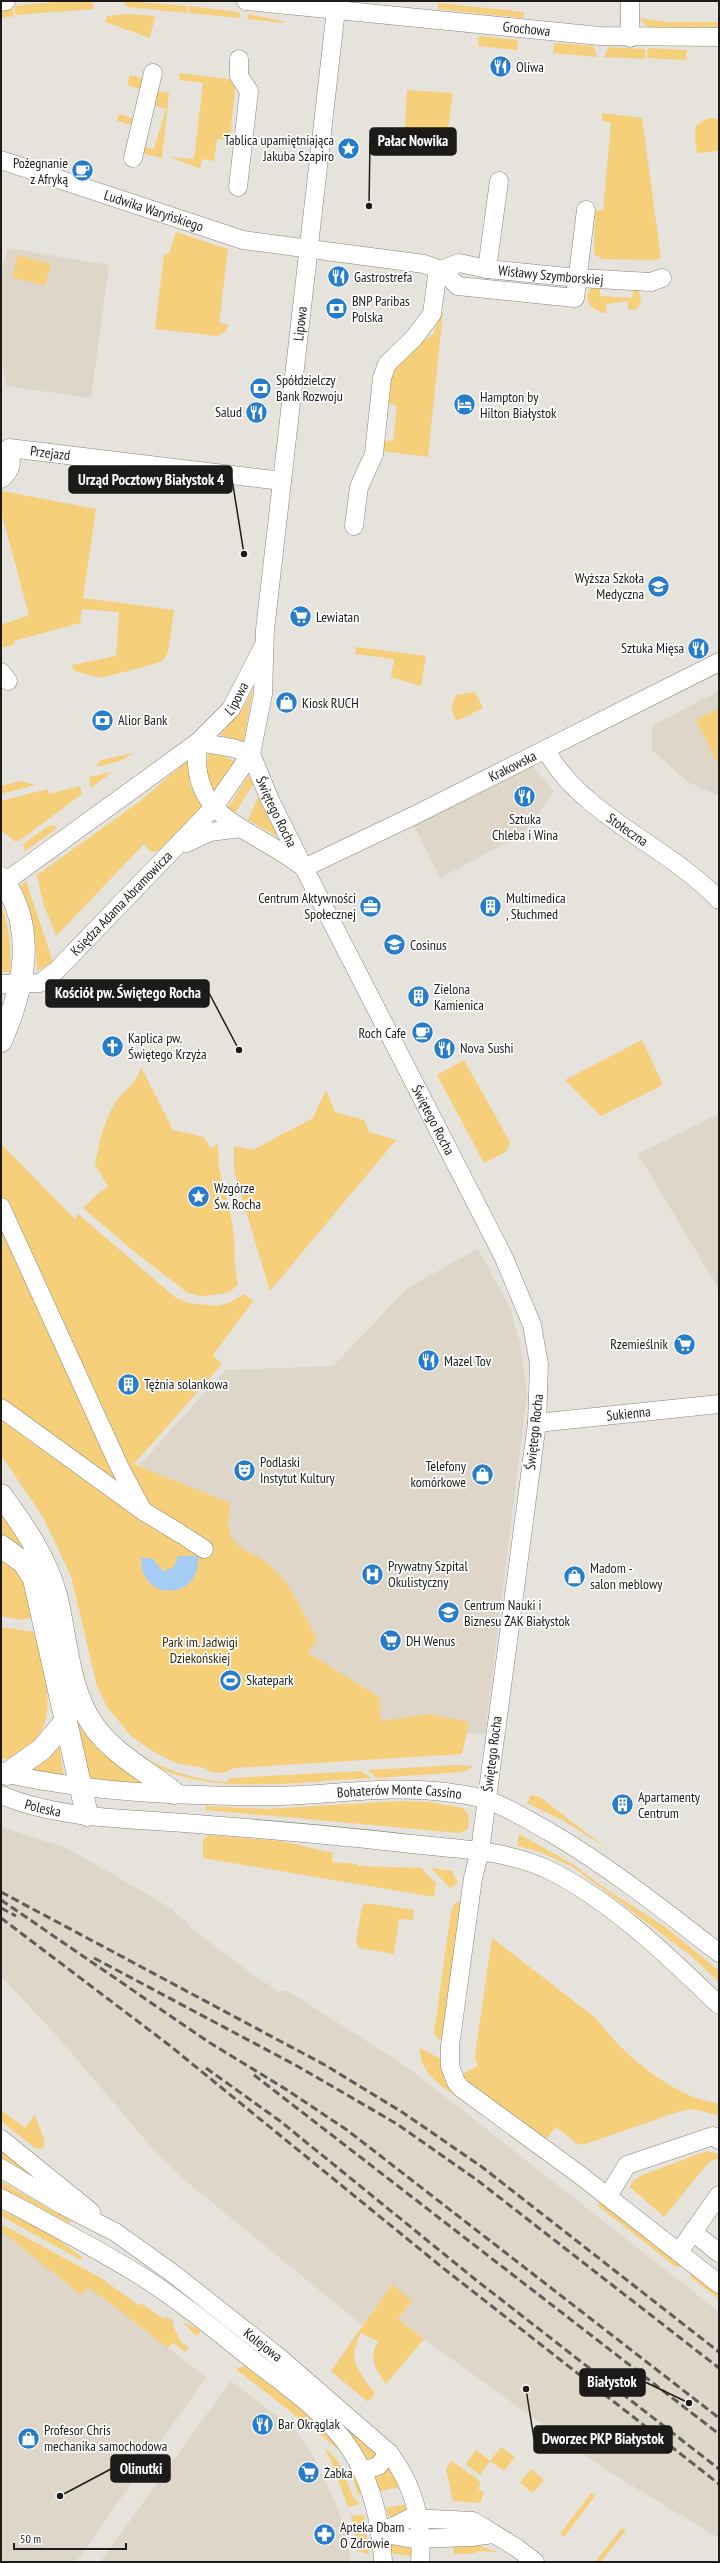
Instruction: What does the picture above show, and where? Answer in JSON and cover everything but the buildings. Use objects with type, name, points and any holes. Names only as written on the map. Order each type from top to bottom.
[{"type":"main road","points":[[1,1041],[11,984],[24,964],[24,937],[20,918],[2,882]]},
{"type":"main road","points":[[1,1495],[34,1543],[48,1571],[56,1594],[75,1686],[94,1725],[127,1759],[150,1773],[174,1793]]},
{"type":"main road","points":[[1,1546],[24,1563],[34,1580],[87,1815]]},
{"type":"main road","points":[[4,1773],[42,1749],[65,1722]]},
{"type":"street","points":[[1,2],[6,1]]},
{"type":"street","name":"Grochowa","points":[[246,1],[336,6],[630,38],[719,37]]},
{"type":"street","points":[[630,1],[630,38]]},
{"type":"street","name":"Lipowa","points":[[251,754],[263,694],[265,669],[263,647],[336,6]]},
{"type":"street","points":[[238,187],[249,91],[239,76],[239,59]]},
{"type":"street","points":[[133,158],[153,73]]},
{"type":"street","name":"Ludwika Waryńskiego","points":[[1,160],[233,237],[309,250]]},
{"type":"street","points":[[487,268],[499,181]]},
{"type":"street","points":[[578,278],[586,210]]},
{"type":"street","name":"Wisławy Szymborskiej","points":[[309,250],[424,264],[440,269],[458,286],[575,298],[578,278]]},
{"type":"street","name":"Wisławy Szymborskiej","points":[[440,269],[459,263],[487,268],[578,278],[651,282],[662,278]]},
{"type":"street","points":[[354,526],[359,487],[374,454],[382,378],[387,364],[413,339],[432,314],[440,269]]},
{"type":"street","name":"Przejazd","points":[[1,479],[9,472],[12,464],[9,448],[282,481]]},
{"type":"street","name":"Lipowa","points":[[2,882],[198,742],[231,709],[263,647]]},
{"type":"street","name":"Krakowska","points":[[304,868],[546,750],[719,662]]},
{"type":"street","points":[[214,808],[200,786],[196,759],[198,742],[233,748],[251,754]]},
{"type":"street","name":"Stołeczna","points":[[546,750],[551,761],[579,794],[657,848],[719,900]]},
{"type":"street","name":"Księdza Adama Abramowicza","points":[[11,984],[40,983],[56,971],[176,849],[214,808],[251,754]]},
{"type":"street","name":"Świętego Rocha","points":[[251,754],[270,800],[304,868],[480,1209],[515,1284],[532,1325],[539,1364],[537,1423],[480,1851],[473,1878],[450,2046],[450,2066],[456,2082],[461,2088],[608,2196],[719,2284]]},
{"type":"street","name":"Świętego Rocha","points":[[214,808],[241,828],[278,848],[304,868]]},
{"type":"street","points":[[176,849],[210,832],[241,828]]},
{"type":"street","points":[[1,1206],[120,1468],[143,1511]]},
{"type":"street","name":"Sukienna","points":[[537,1423],[719,1404]]},
{"type":"street","points":[[1,1408],[143,1511],[204,1549]]},
{"type":"street","name":"Poleska","points":[[4,1773],[80,1788]]},
{"type":"street","name":"Bohaterów Monte Cassino","points":[[80,1788],[263,1796],[420,1789],[468,1795],[486,1800],[531,1821],[578,1850],[675,1919],[719,1954]]},
{"type":"street","name":"Poleska","points":[[1,1795],[70,1814],[87,1815]]},
{"type":"street","points":[[87,1815],[280,1829],[480,1851],[526,1861],[549,1870],[629,1925],[719,2005]]},
{"type":"street","points":[[608,2196],[627,2165],[713,2136],[719,2140]]},
{"type":"street","points":[[1,2139],[115,2232]]},
{"type":"street","name":"Kolejowa","points":[[1,2168],[62,2205],[115,2232],[230,2317],[338,2406],[389,2453],[403,2471],[419,2517],[421,2539],[420,2562]]},
{"type":"street","name":"Kolejowa","points":[[1,2198],[142,2276],[178,2302],[318,2413],[348,2446],[362,2471],[374,2499],[383,2562]]},
{"type":"street","points":[[679,2252],[693,2232],[717,2204]]},
{"type":"street","points":[[693,2232],[719,2253]]},
{"type":"street","points":[[362,2471],[378,2466],[389,2453]]},
{"type":"street","points":[[380,2533],[410,2518],[419,2517],[473,2521],[535,2562]]},
{"type":"street","points":[[380,2533],[421,2539],[472,2538],[493,2534]]},
{"type":"shaded area","points":[[8,248],[109,265],[91,398],[6,386],[1,355],[1,272]]},
{"type":"shaded area","points":[[719,691],[719,796],[688,782],[652,750],[652,735],[653,725]]},
{"type":"shaded area","points":[[531,764],[554,792],[523,834],[440,878],[413,824]]},
{"type":"shaded area","points":[[719,1114],[719,1290],[638,1154]]},
{"type":"shaded area","points":[[478,1249],[510,1308],[520,1344],[527,1394],[485,1734],[383,1726],[120,1487],[225,1370],[333,1366],[409,1287]]},
{"type":"shaded area","points":[[1,1827],[67,1848],[174,1910],[174,1913],[190,1924],[188,1926],[265,1984],[267,1982],[279,1993],[284,1990],[293,1994],[411,2070],[719,2312],[719,2538],[606,2470],[424,2339],[378,2303],[362,2325],[186,2181],[153,2149],[57,2036],[1,1976]]},
{"type":"shaded area","points":[[1,2231],[80,2294],[90,2288],[206,2377],[76,2562],[1,2562]]},
{"type":"shaded area","points":[[231,2381],[294,2429],[314,2457],[338,2509],[350,2554],[350,2562],[100,2562]]},
{"type":"green space","points":[[67,1],[90,1],[94,5],[94,9],[16,15],[14,6]]},
{"type":"green space","points":[[123,1],[188,6],[187,13],[127,7]]},
{"type":"green space","points":[[438,3],[524,12],[524,16],[522,18],[438,9]]},
{"type":"green space","points":[[190,6],[239,12],[240,18],[189,13]]},
{"type":"green space","points":[[12,7],[14,16],[1,18],[1,9]]},
{"type":"green space","points":[[127,14],[155,16],[150,38],[105,22],[107,16]]},
{"type":"green space","points":[[248,14],[286,22],[247,19]]},
{"type":"green space","points":[[640,18],[667,22],[719,22],[719,27],[648,27]]},
{"type":"green space","points":[[479,36],[518,40],[517,50],[478,46]]},
{"type":"green space","points":[[554,43],[593,46],[596,52],[596,57],[553,53]]},
{"type":"green space","points":[[609,47],[645,49],[645,59],[604,57]]},
{"type":"green space","points":[[648,48],[687,50],[686,60],[647,58]]},
{"type":"green space","points":[[180,73],[236,80],[230,140],[217,139],[214,161],[202,159],[200,169],[171,157],[194,159],[203,83],[179,80]]},
{"type":"green space","points":[[130,75],[147,80],[144,90],[127,85]]},
{"type":"green space","points":[[407,90],[453,93],[446,144],[442,148],[409,143],[404,138]]},
{"type":"green space","points":[[156,91],[169,93],[162,158],[145,154],[141,146],[154,149],[166,109],[153,105]]},
{"type":"green space","points":[[602,113],[642,118],[660,250],[660,258],[656,260],[602,259],[594,254],[595,211],[603,210],[611,123],[602,121]]},
{"type":"green space","points":[[119,114],[137,119],[135,126],[117,121]]},
{"type":"green space","points":[[708,118],[719,119],[719,151],[697,153],[695,136],[696,126]]},
{"type":"green space","points":[[176,232],[228,249],[219,323],[228,324],[226,331],[218,336],[155,329],[164,254],[169,254]]},
{"type":"green space","points":[[18,255],[51,264],[45,286],[12,277]]},
{"type":"green space","points":[[600,285],[600,296],[633,298],[633,288],[638,291],[640,295],[640,305],[635,310],[629,310],[627,301],[606,304],[607,313],[597,310],[591,306],[587,296],[591,287]]},
{"type":"green space","points":[[443,312],[428,457],[383,451],[384,440],[393,441],[397,405],[386,404],[391,373],[400,359],[434,333],[439,316]]},
{"type":"green space","points":[[2,491],[96,509],[83,598],[174,610],[168,653],[161,662],[101,678],[74,671],[72,665],[116,656],[119,612],[82,609],[80,623],[14,641],[15,644],[3,648],[1,625],[29,615],[1,511]]},
{"type":"green space","points":[[356,647],[426,656],[421,686],[391,677],[394,659],[355,654]]},
{"type":"green space","points":[[253,689],[243,744],[220,735],[243,709]]},
{"type":"green space","points":[[475,692],[483,708],[457,721],[451,709],[456,695]]},
{"type":"green space","points":[[719,708],[719,766],[696,720]]},
{"type":"green space","points":[[133,753],[120,761],[96,767],[101,760]]},
{"type":"green space","points":[[208,754],[217,754],[235,761],[214,792],[209,783],[207,774]]},
{"type":"green space","points":[[188,760],[190,785],[202,808],[163,849],[151,852],[144,844],[56,936],[43,903],[37,875],[139,802]]},
{"type":"green space","points":[[112,772],[91,788],[89,777]]},
{"type":"green space","points":[[249,775],[253,784],[235,813],[228,808]]},
{"type":"green space","points":[[21,781],[35,785],[1,794],[1,786]]},
{"type":"green space","points":[[80,786],[82,794],[19,841],[14,841],[1,830],[1,801],[48,789],[49,794]]},
{"type":"green space","points":[[258,797],[280,838],[248,820]]},
{"type":"green space","points":[[50,825],[55,826],[56,829],[25,851],[23,844]]},
{"type":"green space","points":[[26,881],[53,962],[37,971],[35,938],[31,917],[25,896],[20,886]]},
{"type":"green space","points":[[1,904],[9,938],[11,955],[10,973],[1,971]]},
{"type":"green space","points":[[642,1040],[663,1085],[601,1116],[565,1080]]},
{"type":"green space","points":[[464,1060],[510,1142],[506,1152],[484,1163],[437,1075]]},
{"type":"green space","points":[[141,1067],[173,1130],[204,1137],[210,1148],[218,1144],[219,1165],[233,1231],[238,1285],[232,1290],[223,1294],[200,1296],[188,1293],[136,1253],[83,1208],[108,1187],[95,1164],[100,1140],[108,1116],[116,1102],[136,1079]]},
{"type":"green space","points":[[326,1090],[335,1112],[364,1120],[369,1132],[396,1140],[270,1291],[234,1171],[234,1146],[253,1150],[313,1118]]},
{"type":"green space","name":"Park im. Jadwigi Dziekońskiej","points":[[1,1144],[75,1219],[78,1214],[176,1298],[189,1303],[215,1306],[229,1303],[244,1294],[253,1301],[213,1355],[222,1364],[134,1464],[230,1503],[228,1525],[232,1538],[239,1546],[267,1563],[283,1579],[317,1639],[308,1653],[379,1697],[381,1721],[428,1714],[469,1722],[462,1754],[235,1768],[223,1773],[211,1772],[205,1768],[176,1763],[157,1754],[132,1737],[107,1707],[97,1686],[71,1576],[43,1517],[1,1455]]},
{"type":"green space","points":[[1,1508],[32,1559],[1,1538]]},
{"type":"green space","points":[[1,1557],[16,1570],[21,1577],[27,1590],[33,1617],[21,1620],[1,1616]]},
{"type":"green space","points":[[73,1626],[80,1664],[86,1686],[94,1704],[82,1682]]},
{"type":"green space","points":[[1,1627],[35,1632],[45,1677],[47,1708],[45,1722],[39,1736],[28,1747],[19,1753],[9,1758],[1,1759]]},
{"type":"green space","points":[[68,1691],[153,1785],[87,1778]]},
{"type":"green space","points":[[99,1713],[108,1726],[123,1742],[141,1755],[161,1766],[182,1774],[226,1782],[231,1778],[361,1771],[371,1778],[288,1784],[207,1782],[170,1773],[137,1756],[108,1728]]},
{"type":"green space","points":[[58,1740],[64,1776],[28,1769]]},
{"type":"green space","points":[[457,1765],[473,1766],[468,1770],[460,1772],[377,1778],[368,1770]]},
{"type":"green space","points":[[531,1795],[540,1797],[606,1848],[564,1821],[527,1803]]},
{"type":"green space","points":[[400,1801],[429,1802],[463,1808],[469,1818],[467,1830],[459,1833],[206,1810],[206,1806],[265,1809]]},
{"type":"green space","points":[[519,1834],[574,1865],[610,1892],[664,1926],[719,1971],[719,1982],[690,1955],[573,1867],[540,1852],[518,1846]]},
{"type":"green space","points":[[208,1835],[281,1841],[333,1853],[332,1862],[357,1864],[359,1866],[421,1868],[436,1883],[434,1897],[203,1858],[203,1841]]},
{"type":"green space","points":[[431,1868],[452,1871],[458,1883],[450,1888]]},
{"type":"green space","points":[[461,1901],[442,2038],[439,2040],[434,2033],[451,1912],[454,1904]]},
{"type":"green space","points":[[366,1903],[414,1910],[413,1920],[399,1919],[394,1954],[359,1948],[356,1943],[362,1907]]},
{"type":"green space","points":[[492,1938],[597,2019],[607,2032],[634,2060],[651,2073],[686,2094],[703,2100],[719,2103],[719,2115],[692,2109],[677,2112],[583,2145],[576,2143],[556,2127],[545,2140],[575,2161],[581,2163],[578,2168],[468,2083],[462,2074],[478,2066],[475,2056]]},
{"type":"green space","points":[[420,2048],[439,2058],[448,2085],[469,2104],[468,2105],[444,2088],[429,2074],[424,2067]]},
{"type":"green space","points":[[1,2110],[25,2128],[35,2115],[44,2139],[44,2147],[39,2149],[34,2147],[1,2121]]},
{"type":"green space","points":[[1,2151],[64,2200],[1,2162]]},
{"type":"green space","points":[[707,2151],[718,2154],[719,2158],[709,2162],[664,2217],[630,2187],[633,2181],[642,2175]]},
{"type":"green space","points":[[1,2181],[71,2221],[69,2224],[1,2188]]},
{"type":"green space","points":[[601,2200],[683,2266],[676,2267],[597,2205]]},
{"type":"green space","points":[[1,2210],[54,2236],[83,2258],[81,2260],[1,2216]]},
{"type":"green space","points":[[3,2225],[101,2278],[138,2305],[140,2303],[164,2319],[166,2317],[174,2321],[172,2323],[180,2341],[189,2348],[185,2352],[173,2343],[168,2348],[90,2288],[80,2294],[1,2231]]},
{"type":"green space","points":[[690,2273],[719,2291],[719,2299],[691,2278]]},
{"type":"green space","points":[[392,2284],[412,2301],[398,2319],[424,2339],[386,2384],[376,2368],[373,2358],[373,2353],[378,2341],[361,2333],[355,2351],[355,2358],[356,2365],[375,2394],[368,2402],[331,2371]]},
{"type":"green space","points":[[182,2322],[199,2329],[200,2333],[197,2336]]},
{"type":"green space","points":[[245,2366],[298,2407],[334,2442],[343,2453],[365,2495],[358,2494],[348,2463],[338,2449],[236,2369]]},
{"type":"green space","points":[[350,2428],[377,2454],[376,2456],[370,2460],[365,2458],[347,2431]]},
{"type":"green space","points":[[323,2446],[338,2461],[354,2499],[360,2504],[348,2507],[332,2463]]},
{"type":"green space","points":[[501,2447],[515,2457],[504,2471],[490,2461]]},
{"type":"green space","points":[[476,2450],[490,2461],[480,2475],[466,2464]]},
{"type":"green space","points":[[452,2461],[481,2482],[478,2489],[484,2492],[480,2503],[453,2501],[446,2469]]},
{"type":"green space","points":[[389,2466],[401,2487],[380,2491],[374,2475]]},
{"type":"green space","points":[[531,2469],[544,2480],[533,2493],[520,2483]]},
{"type":"green space","points":[[591,2493],[595,2496],[564,2537],[560,2534]]},
{"type":"green space","points":[[407,2504],[408,2511],[393,2518],[388,2516],[386,2508]]},
{"type":"green space","points":[[364,2515],[369,2554],[358,2551],[351,2516]]},
{"type":"green space","points":[[622,2528],[626,2530],[601,2562],[595,2562]]},
{"type":"green space","points":[[394,2540],[412,2545],[412,2556],[388,2553]]},
{"type":"green space","points":[[453,2543],[473,2544],[499,2552],[481,2551],[469,2554],[454,2554]]},
{"type":"water","points":[[178,1556],[198,1556],[197,1571],[191,1582],[181,1588],[171,1591],[160,1589],[150,1583],[143,1573],[141,1558],[152,1558],[163,1571],[174,1567]]},
{"type":"railway","points":[[1,1892],[325,2065],[402,2112],[482,2167],[719,2352]]},
{"type":"railway","points":[[1,1900],[207,2041],[287,2090],[347,2130],[719,2418]]},
{"type":"railway","points":[[1,1908],[16,1916]]},
{"type":"railway","points":[[1,1918],[169,2045],[443,2268],[719,2484]]},
{"type":"railway","points":[[94,1958],[299,2067],[397,2124],[477,2180],[719,2368]]},
{"type":"railway","points":[[206,2068],[280,2121],[476,2280],[719,2469]]},
{"type":"railway","points":[[254,2075],[719,2434]]},
{"type":"place","name":"Oliwa","points":[[500,67]]},
{"type":"place","name":"Tablica upamiętniająca Jakuba Szapiro","points":[[349,148]]},
{"type":"place","name":"Pożegnanie z Afryką","points":[[83,171]]},
{"type":"place","name":"Pałac Nowika","points":[[369,206]]},
{"type":"place","name":"Gastrostrefa","points":[[339,277]]},
{"type":"place","name":"BNP Paribas Polska","points":[[336,309]]},
{"type":"place","name":"Spółdzielczy Bank Rozwoju","points":[[260,388]]},
{"type":"place","name":"Hampton by Hilton Białystok","points":[[465,405]]},
{"type":"place","name":"Salud","points":[[257,412]]},
{"type":"place","name":"Urząd Pocztowy Białystok 4","points":[[244,554]]},
{"type":"place","name":"Wyższa Szkoła Medyczna","points":[[659,586]]},
{"type":"place","name":"Lewiatan","points":[[301,617]]},
{"type":"place","name":"Sztuka Mięsa","points":[[699,648]]},
{"type":"place","name":"Kiosk RUCH","points":[[287,703]]},
{"type":"place","name":"Alior Bank","points":[[102,720]]},
{"type":"place","name":"Sztuka Chleba i Wina","points":[[525,797]]},
{"type":"place","name":"Centrum Aktywności Społecznej","points":[[371,906]]},
{"type":"place","name":"Multimedica , Słuchmed","points":[[490,906]]},
{"type":"place","name":"Cosinus","points":[[394,945]]},
{"type":"place","name":"Zielona Kamienica","points":[[418,997]]},
{"type":"place","name":"Roch Cafe","points":[[422,1033]]},
{"type":"place","name":"Kaplica pw. Świętego Krzyża","points":[[112,1046]]},
{"type":"place","name":"Nova Sushi","points":[[445,1048]]},
{"type":"place","name":"Kościół pw. Świętego Rocha","points":[[239,1050]]},
{"type":"place","name":"Wzgórze Św. Rocha","points":[[198,1196]]},
{"type":"place","name":"Rzemieślnik","points":[[684,1344]]},
{"type":"place","name":"Mazel Tov","points":[[429,1361]]},
{"type":"place","name":"Tężnia solankowa","points":[[128,1384]]},
{"type":"place","name":"Podlaski Instytut Kultury","points":[[245,1470]]},
{"type":"place","name":"Telefony komórkowe","points":[[482,1474]]},
{"type":"place","name":"Prywatny Szpital Okulistyczny","points":[[373,1574]]},
{"type":"place","name":"Madom - salon meblowy","points":[[574,1576]]},
{"type":"place","name":"Centrum Nauki i Biznesu ŻAK Białystok","points":[[448,1613]]},
{"type":"place","name":"DH Wenus","points":[[390,1641]]},
{"type":"place","name":"Skatepark","points":[[230,1680]]},
{"type":"place","name":"Apartamenty Centrum","points":[[623,1805]]},
{"type":"place","name":"Dworzec PKP Białystok","points":[[526,2389]]},
{"type":"place","name":"Białystok","points":[[689,2403]]},
{"type":"place","name":"Bar Okrąglak","points":[[262,2424]]},
{"type":"place","name":"Profesor Chris mechanika samochodowa","points":[[29,2438]]},
{"type":"place","name":"Żabka","points":[[308,2473]]},
{"type":"place","name":"Olinutki","points":[[60,2496]]},
{"type":"place","name":"Apteka Dbam O Zdrowie","points":[[325,2535]]}]
